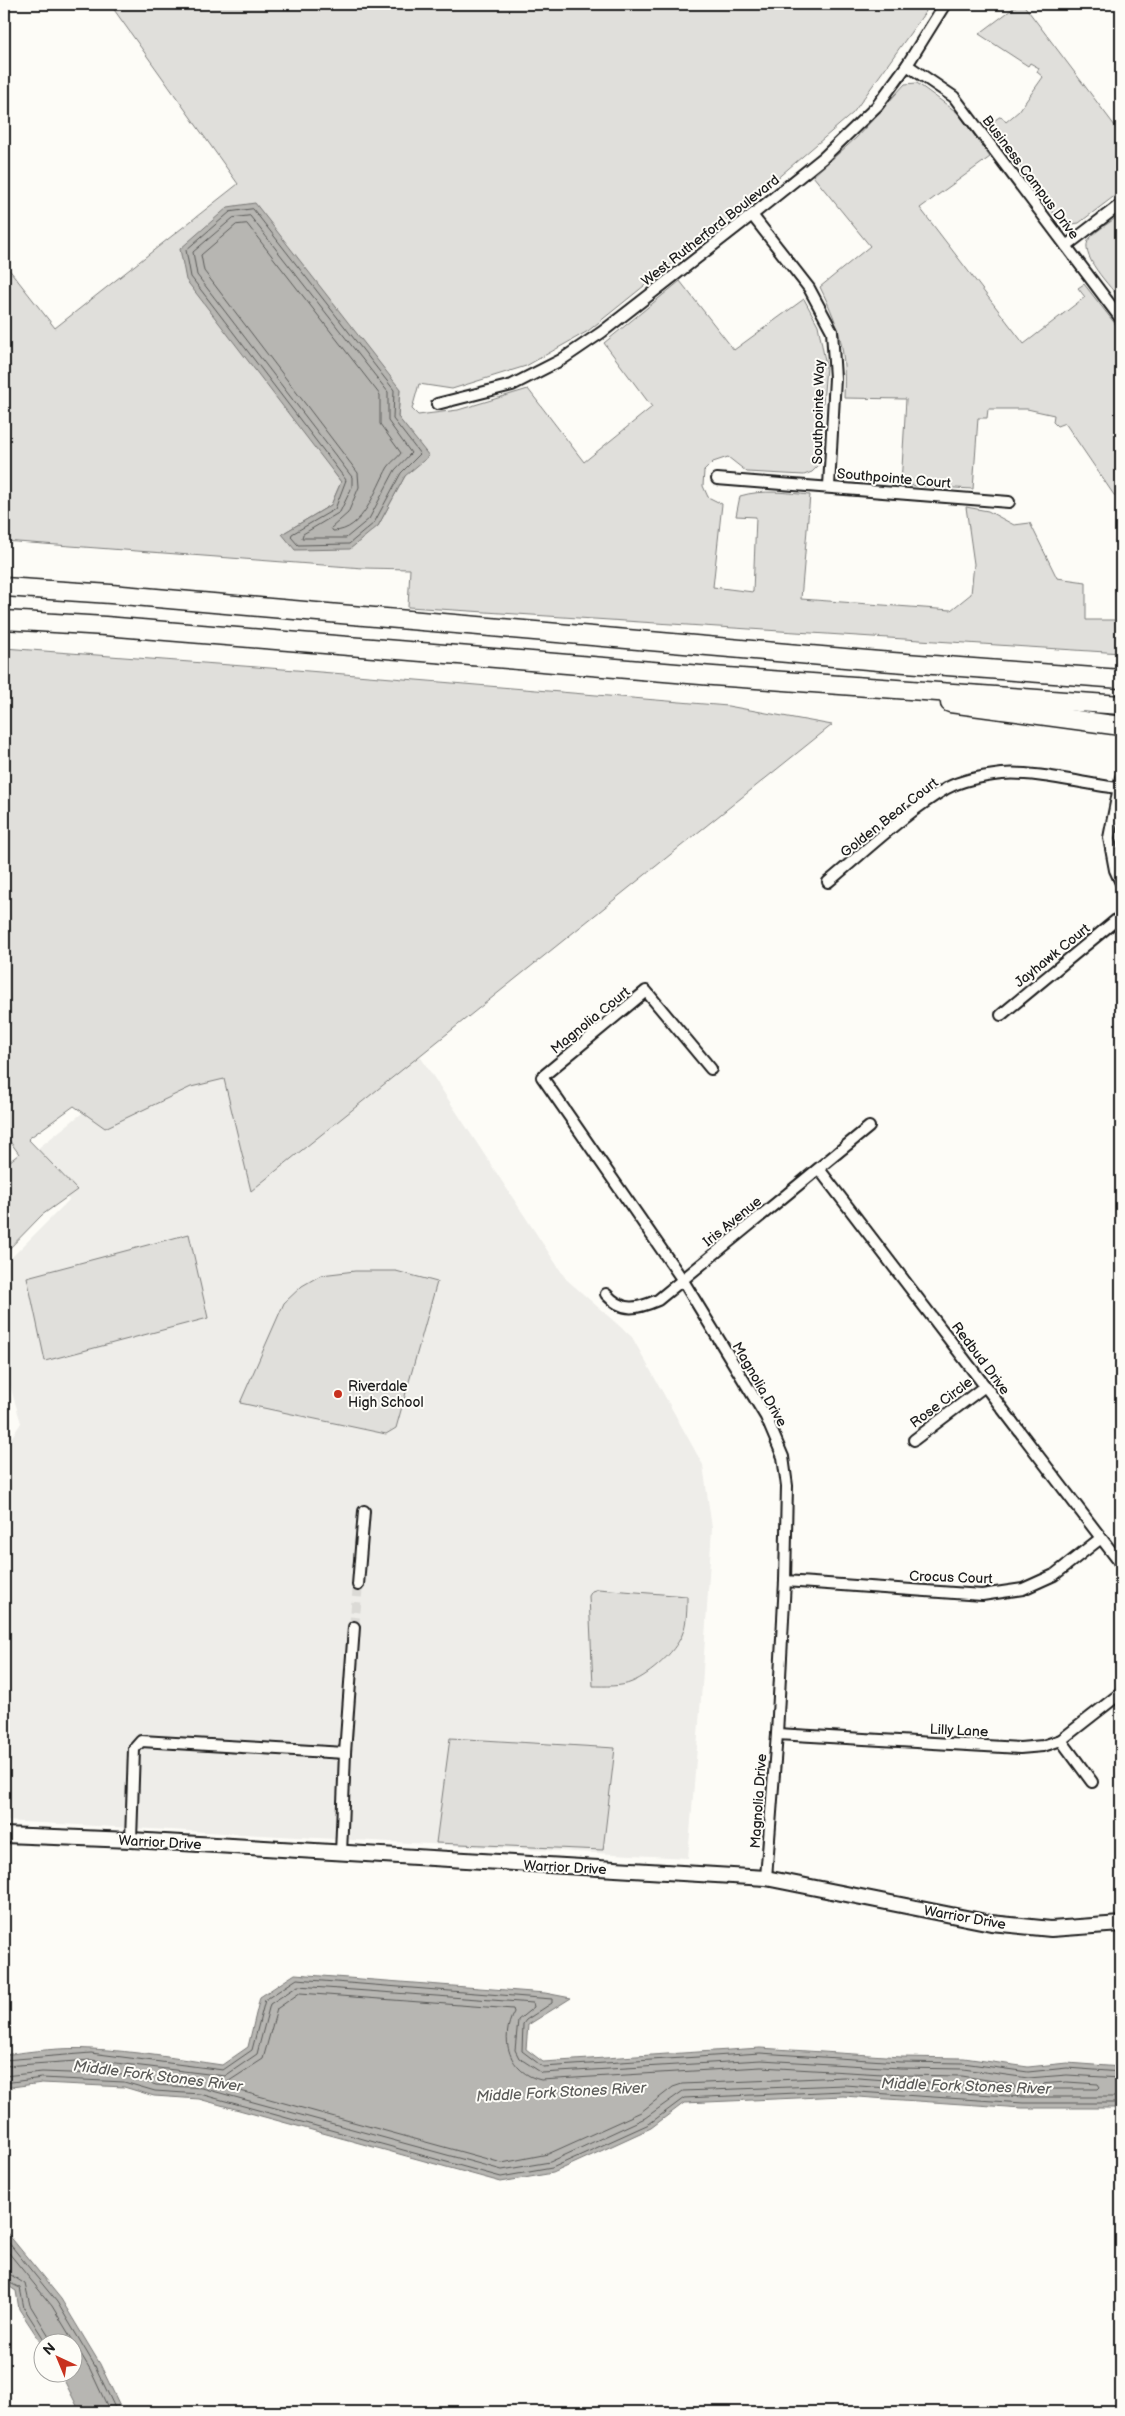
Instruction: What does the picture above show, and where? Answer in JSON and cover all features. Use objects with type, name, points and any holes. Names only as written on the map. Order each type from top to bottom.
[{"type":"highway","points":[[4,587],[111,594],[879,661],[1121,679]]},
{"type":"highway","points":[[4,620],[115,627],[702,676],[1121,706]]},
{"type":"highway","points":[[879,661],[1121,667]]},
{"type":"highway","points":[[882,688],[963,706],[1121,726]]},
{"type":"street","name":"West Rutherford Boulevard","points":[[437,404],[512,385],[561,360],[602,332],[752,215],[823,158],[877,106],[907,65],[944,4]]},
{"type":"street","name":"Business Campus Drive","points":[[907,65],[954,96],[1121,318]]},
{"type":"street","points":[[1066,246],[1121,204]]},
{"type":"street","name":"Southpointe Way","points":[[752,215],[809,288],[832,331],[835,378],[829,486]]},
{"type":"street","name":"Southpointe Court","points":[[717,479],[829,486],[1009,502]]},
{"type":"street","name":"Golden Bear Court","points":[[828,882],[917,810],[948,788],[982,777],[1004,774],[1033,776],[1118,788]]},
{"type":"street","points":[[1121,777],[1109,838],[1115,870],[1121,883]]},
{"type":"street","name":"Jayhawk Court","points":[[1001,1015],[1121,916]]},
{"type":"street","name":"Magnolia Court","points":[[542,1077],[646,991],[710,1069]]},
{"type":"street","name":"Magnolia Drive","points":[[542,1077],[682,1279],[766,1417],[783,1456],[787,1486],[785,1581],[777,1734],[766,1878]]},
{"type":"street","name":"Iris Avenue","points":[[606,1294],[618,1305],[627,1309],[640,1308],[658,1300],[869,1127]]},
{"type":"street","name":"Redbud Drive","points":[[819,1169],[1121,1564]]},
{"type":"street","name":"Rose Circle","points":[[914,1440],[985,1386]]},
{"type":"street","points":[[358,1585],[364,1511]]},
{"type":"street","name":"Crocus Court","points":[[785,1581],[982,1595],[1023,1589],[1054,1575],[1101,1538]]},
{"type":"street","points":[[341,1854],[345,1753],[354,1627]]},
{"type":"street","name":"Lilly Lane","points":[[777,1734],[1020,1748],[1043,1746],[1061,1740],[1121,1693]]},
{"type":"street","points":[[1061,1740],[1092,1782]]},
{"type":"street","points":[[131,1840],[134,1749],[141,1741],[345,1753]]},
{"type":"street","name":"Warrior Drive","points":[[4,1835],[131,1840],[766,1878],[991,1923],[1051,1929],[1121,1924]]},
{"type":"shaded area","points":[[110,4],[422,4],[424,6],[427,4],[931,4],[853,113],[767,187],[588,331],[526,366],[452,389],[419,384],[412,409],[418,415],[458,410],[528,389],[584,462],[652,407],[604,343],[680,281],[734,350],[804,299],[818,325],[826,366],[818,466],[812,472],[804,475],[747,472],[728,457],[713,462],[704,471],[703,486],[708,497],[722,504],[713,587],[753,592],[756,517],[736,516],[740,496],[766,492],[810,495],[801,599],[951,610],[971,594],[974,564],[966,507],[988,511],[1014,525],[1030,523],[1057,578],[1086,582],[1086,620],[1121,620],[1121,653],[408,607],[410,569],[363,568],[4,541],[4,263],[55,328],[238,184]],"holes":[[[400,389],[398,417],[410,434],[405,476],[378,526],[282,534],[331,505],[341,482],[327,462]]]},
{"type":"shaded area","points":[[1019,4],[1023,4],[1121,134],[1121,191],[1079,223],[1072,224],[1057,218],[991,128],[992,122],[1001,116],[1006,122],[1019,111],[1043,77],[1037,72],[1039,68],[1030,63],[1028,66],[979,34]]},
{"type":"shaded area","points":[[917,83],[958,113],[990,157],[920,208],[1024,344],[1085,297],[1078,288],[1084,284],[1120,330],[1121,499],[1114,495],[1065,423],[1057,426],[1053,422],[1054,415],[1027,409],[988,409],[987,418],[978,418],[973,489],[901,485],[906,399],[844,398],[844,366],[841,341],[833,316],[820,287],[870,246],[813,176],[856,138],[905,84]]},
{"type":"shaded area","points":[[1121,214],[1121,300],[1091,261],[1087,244],[1093,235]]},
{"type":"shaded area","points":[[4,648],[728,706],[832,725],[251,1191],[224,1079],[191,1087],[105,1128],[74,1106],[28,1139],[77,1190],[42,1215],[4,1254],[4,1166],[19,1154],[4,1133]]},
{"type":"shaded area","name":"Riverdale High School","points":[[328,916],[566,1279],[632,1337],[703,1465],[712,1528],[688,1858],[4,1821],[4,1449],[21,1423],[4,1365],[4,1265],[69,1200],[31,1154]]},
{"type":"shaded area","points":[[189,1234],[208,1318],[45,1361],[27,1277]]},
{"type":"shaded area","points":[[355,1271],[396,1271],[437,1282],[396,1428],[386,1434],[240,1403],[284,1303],[302,1286],[321,1275]]},
{"type":"shaded area","points":[[598,1589],[687,1596],[685,1626],[678,1642],[668,1656],[654,1668],[628,1684],[593,1686],[589,1596],[592,1591]]},
{"type":"shaded area","points":[[450,1738],[615,1748],[603,1850],[436,1843]]},
{"type":"water","points":[[255,203],[400,389],[398,417],[429,456],[405,476],[378,526],[350,549],[295,550],[282,534],[331,505],[341,482],[186,280],[180,249],[228,207]]},
{"type":"water","name":"Middle Fork Stones River","points":[[295,1974],[545,1993],[571,1998],[528,2025],[526,2049],[543,2062],[760,2048],[901,2057],[964,2058],[1028,2067],[1067,2063],[1121,2067],[1121,2108],[1022,2108],[843,2096],[684,2103],[651,2128],[553,2173],[501,2182],[199,2099],[154,2096],[124,2087],[42,2083],[4,2088],[4,2055],[37,2051],[70,2049],[108,2050],[222,2065],[248,2047],[260,1997]]},
{"type":"water","points":[[4,2229],[61,2299],[82,2334],[35,2334],[19,2309],[16,2291],[4,2283]]},
{"type":"water","points":[[82,2334],[100,2364],[123,2412],[80,2412],[66,2384],[82,2384]]},
{"type":"tunnel","points":[[354,1627],[358,1585]]},
{"type":"place","name":"Riverdale High School","points":[[338,1394]]}]
